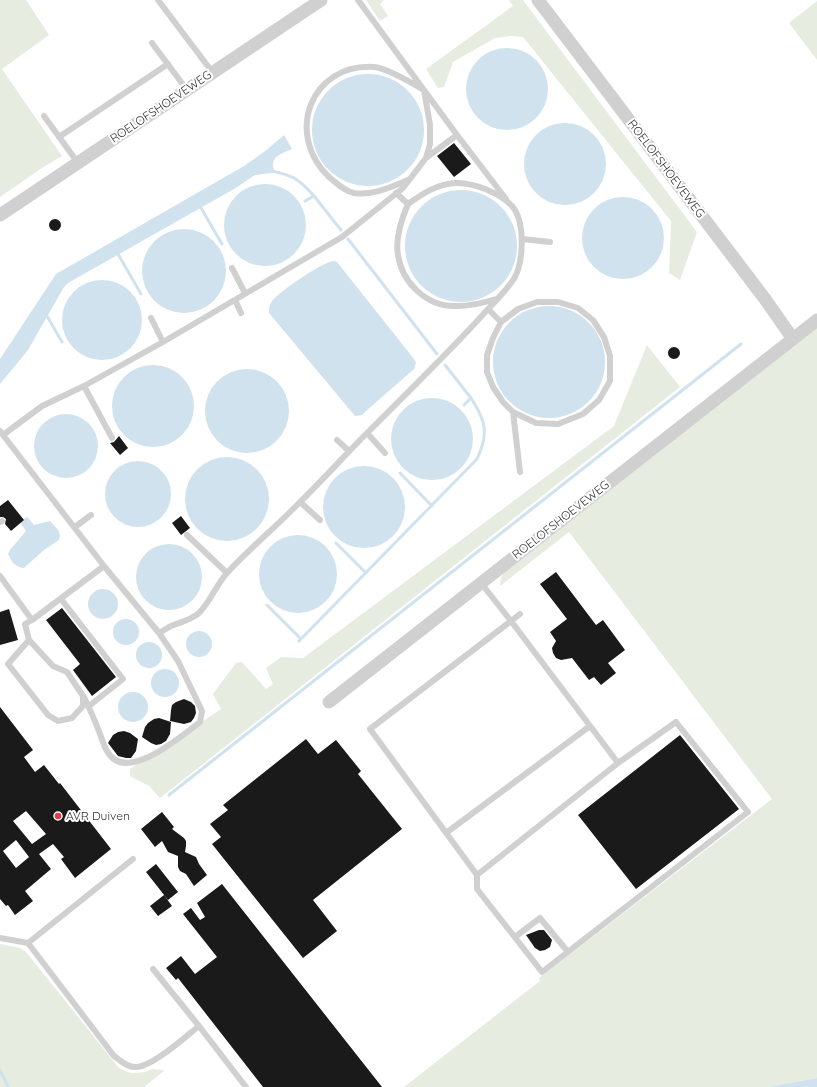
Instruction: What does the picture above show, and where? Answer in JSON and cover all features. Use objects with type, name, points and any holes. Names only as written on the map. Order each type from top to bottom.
[{"type":"street","name":"ROELOFSHOEVEWEG","points":[[0,215],[321,0]]},
{"type":"street","name":"ROELOFSHOEVEWEG","points":[[538,0],[760,293],[793,339]]},
{"type":"street","name":"ROELOFSHOEVEWEG","points":[[329,702],[817,320]]},
{"type":"lane","points":[[158,0],[213,72]]},
{"type":"lane","points":[[159,633],[170,626],[188,620],[198,613],[208,602],[227,573],[437,364],[497,299],[515,276],[520,259],[522,239],[521,223],[512,206],[457,135],[358,0]]},
{"type":"lane","points":[[152,43],[187,90]]},
{"type":"lane","points":[[59,136],[168,64]]},
{"type":"lane","points":[[410,179],[375,192],[354,193],[337,185],[321,170],[312,155],[307,137],[307,118],[312,101],[322,86],[336,74],[356,68],[375,67],[398,75],[424,90]]},
{"type":"lane","points":[[424,90],[430,126],[430,144],[426,158]]},
{"type":"lane","points":[[44,116],[78,163]]},
{"type":"lane","points":[[104,566],[61,599],[24,624],[29,640],[53,666],[67,672],[83,696],[89,706],[107,752],[116,761],[129,762],[142,760],[154,755],[200,722],[202,711],[178,662],[159,633],[104,566],[2,433],[42,406],[84,386],[163,342],[342,238],[403,188],[426,158],[457,135]]},
{"type":"lane","points":[[497,299],[477,304],[454,306],[434,302],[418,293],[404,274],[398,254],[399,234],[402,219],[408,204],[436,187],[455,183],[475,184],[498,195],[512,206]]},
{"type":"lane","points":[[396,193],[408,204]]},
{"type":"lane","points":[[522,239],[550,242]]},
{"type":"lane","points":[[232,268],[246,293]]},
{"type":"lane","points":[[235,300],[241,313]]},
{"type":"lane","points":[[537,302],[558,302],[578,308],[593,320],[604,337],[610,356],[610,381],[599,400],[583,414],[558,424],[536,423],[513,412],[503,402],[493,387],[487,372],[487,355],[492,338],[501,322],[518,309],[537,302]]},
{"type":"lane","points":[[488,309],[501,322]]},
{"type":"lane","points":[[151,318],[163,342]]},
{"type":"lane","points":[[84,386],[112,438]]},
{"type":"lane","points":[[513,412],[520,472]]},
{"type":"lane","points":[[367,433],[385,453]]},
{"type":"lane","points":[[337,440],[349,451]]},
{"type":"lane","points":[[300,502],[320,520]]},
{"type":"lane","points":[[75,527],[91,515]]},
{"type":"lane","points":[[187,535],[227,573]]},
{"type":"lane","points":[[0,576],[32,620]]},
{"type":"lane","points":[[481,583],[618,763]]},
{"type":"lane","points":[[61,599],[123,679],[89,706]]},
{"type":"lane","points":[[476,875],[618,763],[676,722],[748,812],[542,972],[477,889],[476,875],[370,729],[520,614]]},
{"type":"lane","points":[[29,640],[8,664],[48,715],[58,721],[72,718],[83,706],[83,696]]},
{"type":"lane","points":[[446,833],[590,726]]},
{"type":"lane","points":[[28,943],[133,859]]},
{"type":"lane","points":[[515,937],[540,918],[568,952]]},
{"type":"lane","points":[[0,938],[28,943],[114,1056],[125,1064],[136,1068],[148,1065],[199,1026]]},
{"type":"lane","points":[[153,969],[246,1087]]},
{"type":"shaded area","points":[[0,0],[26,0],[49,35],[2,69],[62,156],[0,197]]},
{"type":"shaded area","points":[[366,0],[384,0],[380,4],[388,16],[380,21]]},
{"type":"shaded area","points":[[509,0],[523,0],[697,232],[680,280],[669,273],[671,221],[523,37],[510,36],[495,38],[453,62],[444,87],[438,88],[426,69],[513,6]]},
{"type":"shaded area","points":[[817,1],[817,60],[789,23]]},
{"type":"shaded area","points":[[817,327],[817,1078],[768,1087],[404,1087],[540,981],[539,978],[772,799],[569,532],[500,586],[501,577],[504,573]]},
{"type":"shaded area","points":[[647,345],[680,387],[160,798],[149,786],[130,776],[130,769],[221,709],[213,694],[236,663],[242,662],[266,689],[273,684],[266,668],[281,657],[303,658],[614,426]]},
{"type":"shaded area","points":[[0,944],[20,948],[26,952],[119,1068],[130,1073],[146,1072],[152,1069],[164,1071],[144,1087],[0,1087]]},
{"type":"water","points":[[507,48],[523,52],[536,60],[544,73],[548,89],[544,105],[536,118],[523,126],[507,130],[491,126],[478,118],[470,105],[466,89],[470,73],[478,60],[491,52]]},
{"type":"water","points":[[368,74],[390,78],[408,90],[420,108],[424,130],[420,152],[408,170],[390,182],[368,186],[346,182],[328,170],[316,152],[312,130],[316,108],[328,90],[346,78]]},
{"type":"water","points":[[565,123],[581,127],[594,135],[602,148],[606,164],[602,180],[594,193],[581,201],[565,205],[549,201],[536,193],[528,180],[524,164],[528,148],[536,135],[549,127]]},
{"type":"water","points":[[284,135],[292,149],[277,156],[273,165],[274,170],[271,173],[255,175],[234,189],[68,283],[64,287],[28,350],[0,384],[0,359],[56,274],[244,166]]},
{"type":"water","points":[[265,184],[281,188],[294,196],[302,209],[306,225],[302,241],[294,254],[281,262],[265,266],[249,262],[236,254],[228,241],[224,225],[228,209],[236,196],[249,188]]},
{"type":"water","points":[[461,190],[483,194],[501,206],[513,224],[517,246],[513,268],[501,286],[483,298],[461,302],[439,298],[421,286],[409,268],[405,246],[409,224],[421,206],[439,194]]},
{"type":"water","points":[[623,197],[639,201],[652,209],[660,222],[664,238],[660,254],[652,267],[639,275],[623,279],[607,275],[594,267],[586,254],[582,238],[586,222],[594,209],[607,201]]},
{"type":"water","points":[[184,229],[192,230],[207,236],[219,248],[225,263],[225,279],[219,294],[207,306],[192,312],[184,313],[176,312],[161,306],[149,294],[143,279],[142,271],[143,263],[149,248],[161,236],[176,230]]},
{"type":"water","points":[[334,261],[337,262],[416,363],[414,369],[362,415],[355,416],[269,313],[271,302],[276,296],[311,271]]},
{"type":"water","points":[[94,280],[110,280],[131,291],[142,312],[142,328],[131,349],[110,360],[94,360],[80,354],[73,349],[68,342],[62,328],[62,312],[68,298],[73,291],[80,286]]},
{"type":"water","points":[[549,306],[571,310],[589,322],[601,340],[605,362],[601,384],[589,402],[571,414],[549,418],[527,414],[509,402],[497,384],[493,362],[497,340],[509,322],[527,310]]},
{"type":"water","points":[[153,365],[169,368],[182,377],[191,390],[194,406],[191,422],[182,435],[169,444],[153,447],[137,444],[124,435],[115,422],[112,406],[115,390],[124,377],[137,368]]},
{"type":"water","points":[[247,369],[263,372],[277,381],[286,395],[289,411],[286,427],[277,441],[263,450],[247,453],[231,450],[217,441],[208,427],[205,411],[208,395],[217,381],[231,372]]},
{"type":"water","points":[[432,398],[448,401],[461,410],[470,423],[473,439],[470,455],[461,468],[448,477],[432,480],[416,477],[403,468],[394,455],[391,439],[394,423],[403,410],[416,401]]},
{"type":"water","points":[[60,414],[72,414],[89,423],[96,434],[98,446],[96,458],[89,469],[72,478],[60,478],[48,473],[39,464],[34,452],[34,440],[39,428],[48,419]]},
{"type":"water","points":[[219,457],[235,457],[251,464],[262,475],[269,491],[269,507],[266,515],[257,529],[251,534],[235,541],[219,541],[203,534],[192,523],[185,507],[185,491],[192,475],[203,464]]},
{"type":"water","points":[[138,461],[151,464],[161,471],[168,481],[171,494],[168,507],[161,517],[151,524],[138,527],[125,524],[115,517],[108,507],[105,494],[108,481],[115,471],[125,464]]},
{"type":"water","points":[[364,466],[380,469],[393,478],[402,491],[405,507],[402,523],[393,536],[380,545],[364,548],[348,545],[335,536],[326,523],[323,507],[326,491],[335,478],[348,469]]},
{"type":"water","points":[[27,517],[34,525],[50,521],[59,531],[60,536],[59,540],[44,550],[24,568],[18,567],[14,564],[8,554],[26,531],[20,522]]},
{"type":"water","points":[[290,535],[306,535],[320,541],[331,552],[337,566],[337,582],[331,596],[320,607],[306,613],[290,613],[276,607],[265,596],[259,582],[259,566],[265,552],[276,541]]},
{"type":"water","points":[[162,544],[176,544],[188,549],[197,558],[202,570],[200,590],[193,601],[176,610],[162,610],[150,605],[141,596],[136,584],[136,570],[141,558],[150,549]]},
{"type":"water","points":[[103,589],[114,593],[118,604],[114,615],[103,619],[92,615],[88,604],[92,593]]},
{"type":"water","points":[[126,619],[135,623],[139,632],[135,641],[126,645],[117,641],[113,632],[117,623]]},
{"type":"water","points":[[199,631],[208,635],[212,644],[208,653],[199,657],[190,653],[186,644],[190,635]]},
{"type":"water","points":[[149,642],[158,646],[162,655],[158,664],[149,668],[140,664],[136,655],[140,646]]},
{"type":"water","points":[[165,669],[171,670],[175,673],[178,677],[178,689],[175,693],[171,696],[165,697],[159,696],[155,693],[152,689],[151,683],[152,677],[155,673],[159,670]]},
{"type":"water","points":[[133,692],[144,696],[148,707],[144,718],[133,722],[122,718],[118,707],[122,696]]},
{"type":"water","points":[[817,1078],[817,1087],[768,1087]]},
{"type":"building","points":[[454,143],[471,164],[454,177],[437,156]]},
{"type":"building","points":[[57,219],[60,220],[60,230],[53,231],[50,230],[49,223],[50,220]]},
{"type":"building","points":[[676,347],[679,348],[679,358],[672,359],[669,358],[668,351],[669,348]]},
{"type":"building","points":[[119,436],[128,448],[120,455],[110,443],[114,442]]},
{"type":"building","points":[[8,500],[24,520],[11,531],[5,524],[6,519],[0,517],[0,506]]},
{"type":"building","points":[[181,516],[190,528],[181,535],[172,523]]},
{"type":"building","points":[[556,572],[596,625],[603,620],[625,650],[608,663],[616,673],[601,685],[594,677],[589,680],[572,658],[561,660],[556,658],[553,653],[552,648],[556,641],[550,632],[567,619],[540,584]]},
{"type":"building","points":[[62,608],[116,677],[92,696],[73,670],[80,664],[46,620]]},
{"type":"building","points":[[9,609],[18,640],[0,645],[0,612]]},
{"type":"building","points":[[184,699],[191,702],[195,706],[196,713],[194,718],[191,722],[184,724],[170,721],[172,705]]},
{"type":"building","name":"AVR Duiven","points":[[0,707],[33,750],[24,757],[35,772],[44,765],[59,784],[60,783],[111,849],[75,878],[61,859],[64,857],[53,844],[39,854],[51,869],[25,891],[33,901],[15,915],[8,905],[6,906],[0,899]],"holes":[[[26,811],[46,834],[32,844],[13,821]],[[16,840],[29,857],[16,868],[3,851]]]},
{"type":"building","points":[[159,718],[171,722],[170,734],[166,741],[156,745],[142,737],[148,723]]},
{"type":"building","points":[[124,731],[130,733],[138,739],[136,751],[131,758],[118,756],[108,743],[113,735]]},
{"type":"building","points":[[680,735],[739,809],[636,889],[578,815]]},
{"type":"building","points":[[306,739],[318,754],[336,740],[361,771],[358,774],[402,829],[313,900],[337,931],[303,958],[212,844],[221,837],[210,824],[228,810],[223,805]]},
{"type":"building","points":[[162,812],[174,827],[172,829],[186,841],[185,852],[196,857],[207,875],[194,886],[186,874],[180,871],[178,867],[178,856],[168,852],[162,841],[155,847],[141,829]]},
{"type":"building","points":[[156,864],[178,892],[168,900],[146,872]]},
{"type":"building","points":[[222,884],[382,1087],[263,1087],[178,978],[176,980],[166,968],[181,956],[195,974],[217,957],[183,914],[191,908],[200,920],[205,917],[197,903]]},
{"type":"building","points":[[164,895],[172,906],[158,916],[150,906]]},
{"type":"building","points":[[539,930],[544,930],[552,940],[550,947],[540,951],[535,948],[526,935]]},
{"type":"waterway","points":[[272,171],[296,179],[314,196]]},
{"type":"waterway","points":[[305,201],[314,196],[341,230]]},
{"type":"waterway","points":[[201,208],[222,244]]},
{"type":"waterway","points":[[348,239],[437,354]]},
{"type":"waterway","points":[[118,254],[141,294]]},
{"type":"waterway","points":[[47,316],[62,342]]},
{"type":"waterway","points":[[169,795],[741,344]]},
{"type":"waterway","points":[[445,365],[471,398]]},
{"type":"waterway","points":[[299,641],[477,459],[483,442],[483,421],[471,398],[464,405]]},
{"type":"waterway","points":[[400,473],[432,506]]},
{"type":"waterway","points":[[336,543],[366,573]]},
{"type":"waterway","points":[[267,605],[301,639]]},
{"type":"waterway","points":[[0,1070],[8,1087]]},
{"type":"place","name":"AVR Duiven","points":[[58,816]]}]
